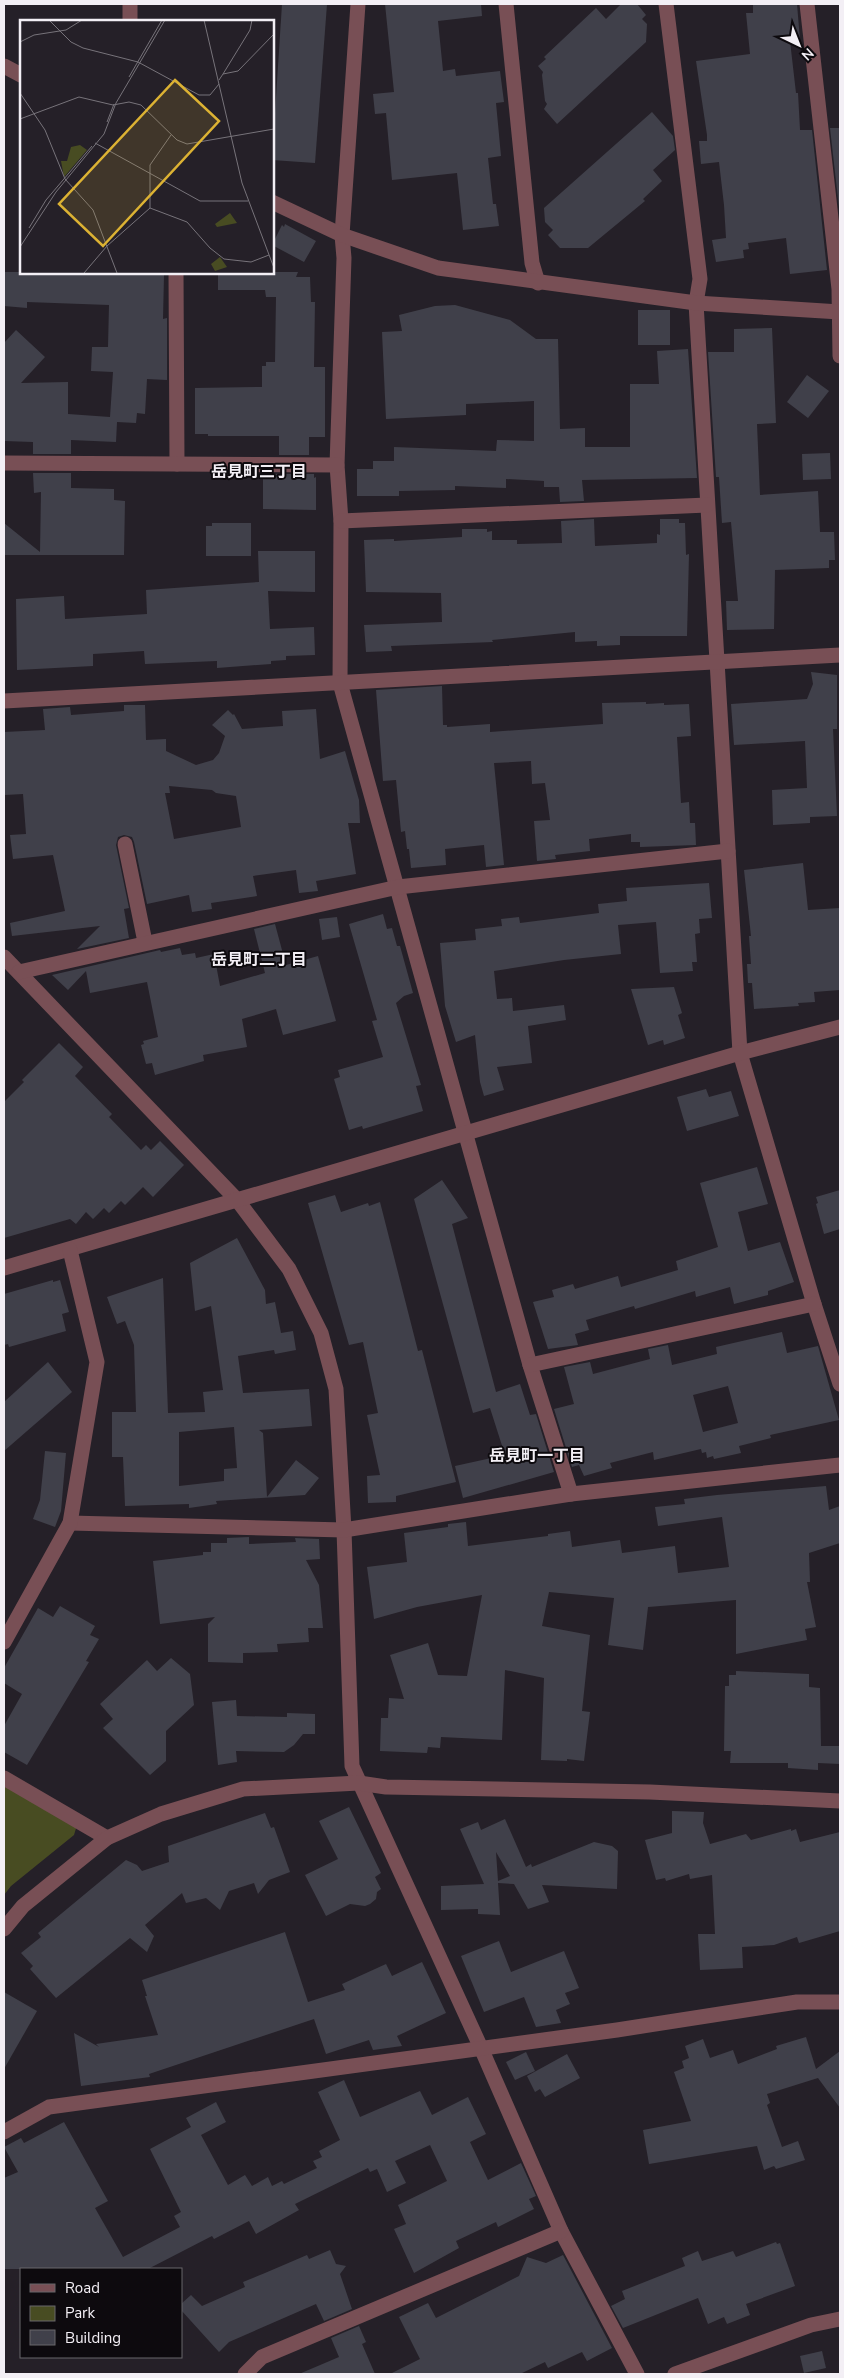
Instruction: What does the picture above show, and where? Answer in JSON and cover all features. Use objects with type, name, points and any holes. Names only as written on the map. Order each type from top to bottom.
[{"type":"street","points":[[130,4],[130,20]]},
{"type":"street","points":[[358,4],[342,235],[344,258],[337,465],[341,521],[340,683],[398,887],[464,1134],[530,1365],[571,1494]]},
{"type":"street","points":[[506,4],[532,263],[538,283]]},
{"type":"street","points":[[666,4],[700,279],[696,304],[740,1053],[814,1304],[840,1384]]},
{"type":"street","points":[[807,4],[839,289],[840,356]]},
{"type":"street","points":[[4,66],[20,74]]},
{"type":"street","points":[[274,203],[342,235],[438,268],[696,304],[839,312]]},
{"type":"street","points":[[176,274],[177,464]]},
{"type":"street","points":[[4,463],[337,465]]},
{"type":"street","points":[[341,521],[707,505]]},
{"type":"street","points":[[4,702],[840,655]]},
{"type":"street","points":[[125,844],[145,942]]},
{"type":"street","points":[[19,972],[145,942],[398,887],[728,852]]},
{"type":"street","points":[[4,957],[238,1201],[289,1269],[321,1333],[336,1389],[344,1530],[352,1766],[481,2048],[561,2230],[637,2374]]},
{"type":"street","points":[[4,1268],[740,1053],[840,1026]]},
{"type":"street","points":[[4,1642],[70,1523],[97,1362],[70,1250]]},
{"type":"street","points":[[530,1365],[814,1304]]},
{"type":"street","points":[[70,1523],[344,1530],[571,1494],[840,1465]]},
{"type":"street","points":[[4,1778],[107,1838]]},
{"type":"street","points":[[4,1929],[23,1906],[107,1838],[161,1814],[243,1789],[359,1783],[386,1787],[650,1792],[840,1801]]},
{"type":"street","points":[[4,2132],[49,2107],[617,2030],[797,2002],[840,2002]]},
{"type":"street","points":[[246,2374],[262,2357],[561,2230]]},
{"type":"street","points":[[675,2374],[811,2325],[840,2319]]},
{"type":"green space","points":[[4,1784],[77,1825],[74,1835],[11,1886],[4,1895]]},
{"type":"building","points":[[282,4],[327,4],[315,163],[274,160],[274,129]]},
{"type":"building","points":[[385,4],[481,4],[482,16],[438,21],[443,71],[455,69],[456,76],[500,71],[504,102],[496,103],[501,156],[488,158],[493,204],[496,204],[499,226],[463,230],[457,173],[392,180],[386,113],[375,114],[373,94],[394,92]]},
{"type":"building","points":[[621,4],[637,4],[646,15],[642,19],[647,24],[646,42],[557,124],[544,109],[547,104],[545,101],[543,72],[538,66],[546,59],[544,57],[596,8],[606,19]]},
{"type":"building","points":[[753,4],[797,4],[800,40],[790,41],[796,93],[798,93],[800,130],[812,130],[827,270],[790,274],[786,238],[748,243],[749,249],[743,250],[744,258],[716,262],[712,240],[726,238],[724,205],[719,162],[701,164],[699,141],[707,141],[707,135],[696,61],[750,54],[746,13],[753,13]]},
{"type":"building","points":[[652,112],[673,136],[675,150],[653,170],[662,181],[643,199],[645,201],[588,248],[560,248],[548,235],[553,230],[545,222],[544,208]]},
{"type":"building","points":[[830,128],[840,128],[840,216]]},
{"type":"building","points":[[285,224],[316,241],[304,262],[274,246],[274,241],[282,225],[284,227]]},
{"type":"building","points":[[4,272],[20,272],[20,274],[164,275],[163,319],[167,318],[167,380],[147,379],[145,414],[137,413],[136,423],[117,422],[116,442],[71,440],[71,454],[33,454],[33,442],[4,441],[4,343],[16,330],[45,357],[21,383],[68,382],[68,414],[110,417],[113,372],[91,371],[92,347],[108,347],[109,305],[27,302],[27,308],[4,306]]},
{"type":"building","points":[[298,272],[296,277],[310,277],[311,302],[315,302],[314,367],[325,367],[325,437],[309,437],[309,455],[279,455],[279,436],[208,436],[208,434],[195,434],[195,388],[262,387],[262,366],[266,366],[266,362],[275,362],[276,297],[266,297],[265,290],[218,290],[218,274]]},
{"type":"building","points":[[455,305],[510,320],[536,339],[558,339],[560,429],[585,428],[585,447],[630,447],[630,384],[659,384],[657,351],[688,349],[697,478],[582,480],[584,501],[560,502],[559,487],[544,487],[544,481],[506,479],[506,488],[455,486],[455,490],[399,491],[399,496],[357,496],[357,469],[373,469],[373,461],[394,461],[394,447],[496,451],[497,440],[534,441],[534,401],[466,404],[466,415],[386,419],[382,332],[402,331],[399,315],[435,306]]},
{"type":"building","points":[[638,310],[670,310],[670,345],[638,345]]},
{"type":"building","points":[[772,328],[776,423],[757,424],[760,495],[818,491],[820,532],[834,532],[835,560],[829,560],[829,568],[775,570],[774,629],[727,630],[726,601],[738,601],[731,522],[722,523],[719,477],[716,477],[708,352],[734,352],[734,329]]},
{"type":"building","points":[[807,375],[829,391],[808,418],[787,402]]},
{"type":"building","points":[[830,453],[831,479],[803,480],[802,454]]},
{"type":"building","points":[[33,473],[71,473],[71,488],[114,489],[114,500],[125,501],[124,555],[4,555],[4,523],[40,552],[41,492],[34,493]]},
{"type":"building","points":[[266,474],[314,474],[314,478],[316,477],[316,510],[263,509],[263,477],[266,477]]},
{"type":"building","points":[[594,519],[595,546],[657,543],[657,534],[660,535],[660,519],[679,519],[679,523],[685,523],[686,555],[689,554],[687,636],[620,636],[620,645],[597,646],[597,641],[575,642],[575,632],[492,640],[493,642],[391,646],[392,651],[366,652],[364,625],[442,622],[441,593],[366,592],[364,540],[394,539],[394,541],[462,537],[462,529],[487,529],[487,532],[492,531],[492,540],[517,540],[517,544],[562,543],[561,521]]},
{"type":"building","points":[[212,523],[251,523],[251,556],[206,556],[206,526],[212,526]]},
{"type":"building","points":[[258,551],[315,551],[315,592],[268,591],[270,629],[314,627],[315,655],[286,656],[286,660],[271,661],[271,664],[217,668],[217,661],[145,664],[144,651],[93,654],[93,666],[17,670],[16,599],[64,596],[65,619],[147,614],[146,590],[259,582]]},
{"type":"building","points":[[811,672],[837,675],[837,729],[833,729],[837,816],[810,817],[810,823],[773,825],[772,790],[807,788],[805,741],[734,745],[731,704],[807,699],[813,684]]},
{"type":"building","points":[[442,686],[443,725],[447,725],[447,727],[490,724],[490,732],[603,724],[602,703],[646,702],[646,704],[664,703],[664,705],[689,704],[691,736],[677,737],[681,803],[689,802],[690,823],[695,823],[696,845],[640,847],[640,842],[631,842],[631,834],[589,839],[590,851],[555,855],[556,859],[537,861],[534,821],[550,820],[545,783],[532,784],[531,761],[494,763],[504,865],[486,867],[484,845],[445,849],[446,865],[411,868],[405,831],[401,832],[396,780],[383,781],[376,690]]},
{"type":"building","points":[[124,705],[145,705],[146,740],[166,739],[166,751],[196,765],[213,760],[219,753],[225,736],[212,725],[228,710],[234,714],[242,729],[283,726],[282,711],[316,709],[320,759],[345,751],[359,800],[360,823],[348,823],[356,874],[316,881],[318,891],[299,893],[296,870],[253,876],[257,896],[211,903],[212,909],[192,912],[189,895],[147,904],[134,842],[132,837],[124,835],[118,837],[116,845],[129,908],[124,909],[129,938],[77,949],[100,926],[12,936],[10,923],[65,911],[53,855],[13,859],[10,835],[26,834],[23,794],[5,795],[4,732],[45,730],[43,709],[70,707],[71,715],[124,711]],"holes":[[[169,786],[212,790],[216,793],[236,796],[241,827],[174,839],[165,793],[170,793]]]},
{"type":"building","points":[[803,863],[808,910],[840,908],[840,990],[814,992],[815,1002],[798,1003],[799,1006],[754,1009],[752,983],[748,983],[747,964],[751,964],[749,936],[751,936],[744,870]]},
{"type":"building","points":[[709,883],[712,918],[699,919],[700,933],[695,934],[697,962],[692,962],[693,971],[660,973],[656,922],[618,925],[621,954],[564,960],[494,971],[497,999],[512,998],[513,1011],[564,1005],[566,1020],[528,1026],[532,1063],[497,1067],[504,1090],[484,1096],[480,1082],[475,1035],[456,1042],[445,1006],[440,943],[476,940],[475,929],[502,926],[501,919],[519,917],[520,923],[599,913],[598,904],[627,901],[626,888]]},
{"type":"building","points":[[383,914],[387,929],[392,928],[397,946],[400,946],[413,993],[404,996],[396,1003],[421,1085],[416,1086],[423,1111],[363,1129],[362,1126],[349,1130],[334,1079],[340,1077],[338,1070],[383,1057],[372,1021],[377,1020],[349,924]]},
{"type":"building","points":[[337,917],[340,937],[322,940],[319,919]]},
{"type":"building","points":[[275,924],[286,965],[318,956],[336,1021],[283,1035],[276,1009],[242,1019],[247,1047],[203,1055],[204,1061],[155,1075],[152,1063],[146,1064],[141,1045],[144,1044],[143,1041],[158,1037],[147,982],[90,993],[86,971],[68,990],[52,975],[160,950],[161,952],[180,948],[182,955],[195,953],[196,958],[214,954],[220,986],[265,973],[254,929]]},
{"type":"building","points":[[674,987],[682,1013],[678,1015],[685,1038],[664,1045],[663,1040],[648,1045],[631,989]]},
{"type":"building","points":[[59,1043],[83,1067],[75,1076],[112,1114],[109,1117],[141,1150],[146,1145],[151,1150],[160,1141],[184,1165],[153,1197],[143,1187],[125,1205],[121,1201],[109,1213],[104,1208],[93,1219],[86,1212],[76,1224],[70,1219],[4,1238],[4,1102],[24,1082],[22,1080]]},
{"type":"building","points":[[706,1089],[709,1097],[731,1091],[739,1116],[687,1131],[677,1097]]},
{"type":"building","points":[[757,1167],[768,1204],[738,1212],[748,1251],[780,1242],[794,1282],[768,1291],[768,1295],[734,1304],[730,1287],[696,1297],[695,1291],[635,1309],[634,1306],[586,1320],[589,1330],[575,1334],[578,1345],[548,1349],[533,1302],[554,1297],[552,1290],[573,1284],[575,1289],[618,1276],[621,1287],[678,1270],[676,1261],[718,1247],[700,1183]]},
{"type":"building","points":[[442,1180],[468,1218],[452,1224],[496,1392],[520,1384],[530,1415],[536,1414],[554,1472],[463,1498],[455,1466],[505,1455],[490,1408],[473,1413],[414,1199]]},
{"type":"building","points":[[840,1190],[840,1229],[824,1234],[816,1197]]},
{"type":"building","points":[[335,1195],[341,1212],[368,1203],[369,1206],[380,1202],[418,1351],[422,1350],[456,1482],[396,1496],[396,1502],[368,1503],[367,1476],[380,1475],[367,1415],[378,1413],[363,1342],[349,1345],[308,1203]]},
{"type":"building","points":[[237,1238],[265,1290],[266,1304],[275,1302],[281,1333],[293,1331],[296,1350],[275,1354],[274,1350],[238,1356],[243,1393],[309,1389],[312,1426],[259,1430],[263,1433],[267,1497],[296,1460],[319,1478],[305,1495],[216,1501],[217,1504],[189,1508],[189,1504],[125,1506],[123,1457],[112,1457],[112,1412],[136,1412],[134,1345],[125,1321],[117,1324],[107,1297],[163,1278],[168,1413],[205,1412],[203,1392],[223,1390],[211,1306],[195,1311],[190,1263]],"holes":[[[234,1427],[237,1468],[224,1469],[224,1481],[179,1486],[179,1432]]]},
{"type":"building","points":[[53,1280],[53,1282],[60,1280],[69,1312],[62,1314],[66,1331],[9,1347],[8,1344],[4,1345],[4,1294]]},
{"type":"building","points":[[782,1332],[787,1353],[818,1346],[839,1420],[770,1435],[771,1438],[739,1446],[741,1453],[714,1459],[713,1456],[707,1458],[706,1452],[702,1453],[701,1449],[654,1460],[653,1452],[610,1463],[612,1468],[584,1476],[579,1465],[572,1467],[554,1409],[574,1404],[564,1367],[590,1362],[593,1374],[650,1359],[648,1349],[668,1345],[672,1365],[717,1354],[716,1347]],"holes":[[[728,1386],[738,1423],[703,1432],[693,1395]]]},
{"type":"building","points":[[48,1362],[72,1392],[4,1451],[4,1402]]},
{"type":"building","points":[[45,1451],[66,1453],[61,1511],[55,1527],[33,1519],[40,1500]]},
{"type":"building","points":[[826,1486],[829,1510],[840,1506],[840,1543],[809,1553],[810,1582],[807,1582],[816,1627],[805,1629],[807,1640],[736,1654],[736,1600],[648,1607],[643,1650],[608,1645],[614,1598],[549,1592],[542,1626],[590,1635],[582,1711],[590,1712],[584,1761],[567,1759],[567,1761],[541,1760],[544,1678],[505,1670],[502,1740],[441,1737],[440,1748],[428,1747],[427,1753],[380,1751],[381,1718],[388,1718],[389,1698],[404,1699],[390,1655],[428,1643],[438,1675],[467,1676],[482,1595],[417,1607],[374,1619],[367,1567],[407,1562],[404,1533],[448,1527],[448,1524],[466,1522],[468,1546],[548,1536],[548,1534],[570,1531],[572,1547],[620,1540],[622,1553],[675,1546],[678,1573],[729,1567],[722,1517],[658,1526],[655,1507],[685,1504],[684,1499]]},
{"type":"building","points":[[249,1537],[249,1544],[296,1542],[295,1538],[319,1539],[320,1559],[306,1560],[319,1585],[323,1628],[308,1628],[309,1642],[277,1644],[278,1652],[243,1653],[243,1663],[208,1662],[208,1624],[215,1617],[160,1624],[153,1561],[203,1555],[203,1552],[211,1552],[211,1543],[227,1543],[227,1538]]},
{"type":"building","points":[[60,1606],[95,1626],[90,1635],[99,1639],[86,1661],[89,1662],[27,1765],[4,1752],[4,1726],[22,1694],[4,1683],[4,1668],[38,1608],[53,1617]]},
{"type":"building","points":[[171,1658],[190,1674],[194,1705],[166,1731],[166,1761],[150,1775],[103,1728],[113,1719],[100,1704],[147,1660],[157,1671]]},
{"type":"building","points":[[736,1671],[809,1674],[809,1687],[820,1688],[821,1746],[840,1746],[840,1764],[818,1763],[818,1770],[788,1768],[788,1763],[730,1763],[731,1751],[724,1751],[725,1686],[729,1686],[729,1675],[736,1675]]},
{"type":"building","points":[[236,1700],[237,1716],[287,1717],[287,1713],[315,1714],[315,1734],[303,1734],[294,1745],[284,1752],[236,1751],[237,1762],[218,1765],[212,1702]]},
{"type":"building","points":[[349,1807],[381,1873],[375,1877],[381,1889],[377,1892],[376,1899],[370,1904],[365,1906],[350,1904],[326,1916],[305,1875],[338,1859],[319,1821]]},
{"type":"building","points":[[672,1811],[704,1812],[703,1823],[710,1844],[746,1834],[751,1840],[791,1829],[791,1831],[796,1829],[800,1842],[840,1832],[840,1931],[799,1943],[797,1937],[774,1945],[742,1947],[743,1968],[700,1970],[698,1934],[715,1934],[712,1875],[690,1879],[689,1874],[666,1881],[665,1878],[656,1880],[645,1840],[672,1833]]},
{"type":"building","points":[[265,1813],[271,1828],[274,1827],[290,1872],[269,1880],[258,1894],[254,1883],[229,1891],[220,1910],[206,1898],[186,1903],[182,1893],[145,1925],[154,1936],[147,1952],[130,1938],[56,1998],[30,1969],[33,1966],[21,1953],[41,1937],[38,1933],[126,1860],[137,1865],[142,1871],[169,1862],[168,1846]]},
{"type":"building","points":[[505,1819],[526,1867],[531,1864],[532,1867],[594,1842],[612,1846],[618,1851],[617,1889],[542,1885],[549,1902],[528,1909],[514,1884],[498,1883],[500,1915],[478,1914],[478,1909],[441,1910],[441,1886],[484,1884],[460,1829],[478,1822],[481,1830]],"holes":[[[496,1852],[510,1876],[498,1881]]]},
{"type":"building","points":[[285,1932],[308,2002],[345,1990],[342,1984],[386,1964],[392,1976],[422,1962],[446,2013],[397,2036],[402,2046],[373,2050],[369,2040],[326,2054],[314,2019],[149,2074],[150,2077],[81,2086],[74,2033],[99,2047],[96,2044],[158,2035],[145,1996],[147,1996],[142,1980]]},
{"type":"building","points":[[499,1941],[511,1972],[564,1951],[579,1988],[565,1993],[570,2004],[556,2010],[561,2023],[536,2027],[524,1997],[484,2012],[461,1956]]},
{"type":"building","points":[[4,1992],[37,2011],[4,2069]]},
{"type":"building","points":[[806,2037],[816,2069],[840,2051],[840,2108],[818,2078],[767,2094],[770,2103],[767,2105],[782,2147],[798,2141],[805,2160],[776,2169],[774,2166],[764,2170],[757,2146],[649,2164],[643,2130],[691,2121],[674,2072],[684,2068],[682,2061],[689,2058],[685,2046],[703,2039],[710,2058],[733,2050],[738,2064],[777,2049],[776,2046]]},
{"type":"building","points":[[526,2052],[535,2071],[515,2080],[506,2062]]},
{"type":"building","points":[[567,2054],[580,2078],[545,2097],[540,2089],[535,2092],[527,2076]]},
{"type":"building","points":[[344,2080],[360,2117],[420,2091],[432,2115],[468,2097],[486,2134],[470,2142],[488,2180],[521,2163],[536,2196],[529,2199],[534,2209],[498,2227],[496,2222],[456,2241],[459,2248],[414,2273],[394,2229],[406,2224],[398,2205],[447,2181],[430,2145],[395,2161],[406,2183],[387,2192],[377,2169],[370,2172],[368,2168],[295,2204],[299,2210],[256,2234],[249,2221],[214,2239],[212,2236],[150,2268],[4,2269],[4,2178],[18,2172],[4,2147],[21,2138],[24,2143],[64,2122],[108,2201],[95,2208],[123,2257],[180,2227],[174,2216],[181,2212],[150,2149],[191,2127],[186,2118],[216,2102],[226,2122],[201,2135],[228,2185],[245,2175],[252,2186],[268,2177],[272,2186],[282,2181],[284,2184],[317,2168],[313,2161],[322,2157],[319,2151],[340,2140],[318,2092]]},
{"type":"building","points":[[776,2242],[777,2244],[780,2243],[795,2286],[746,2304],[750,2315],[727,2324],[724,2317],[708,2324],[698,2298],[623,2328],[611,2306],[625,2299],[622,2291],[685,2266],[682,2258],[698,2251],[702,2261],[733,2251],[736,2257]]},
{"type":"building","points":[[330,2250],[336,2264],[346,2266],[340,2274],[352,2309],[324,2321],[316,2304],[229,2342],[219,2352],[182,2311],[182,2303],[191,2295],[202,2306],[245,2287],[243,2282],[307,2255],[309,2259]]},
{"type":"building","points":[[563,2255],[612,2348],[587,2361],[582,2352],[548,2368],[545,2362],[520,2374],[390,2374],[420,2359],[399,2317],[428,2303],[436,2318],[519,2276],[527,2257],[546,2263]]},
{"type":"building","points":[[359,2326],[366,2342],[362,2344],[375,2374],[299,2374],[339,2357],[331,2338]]},
{"type":"building","points":[[822,2351],[826,2368],[804,2373],[800,2356]]},
{"type":"district","name":"岳見町三丁目","points":[[259,471]]},
{"type":"district","name":"岳見町二丁目","points":[[259,959]]},
{"type":"district","name":"岳見町一丁目","points":[[537,1455]]}]
